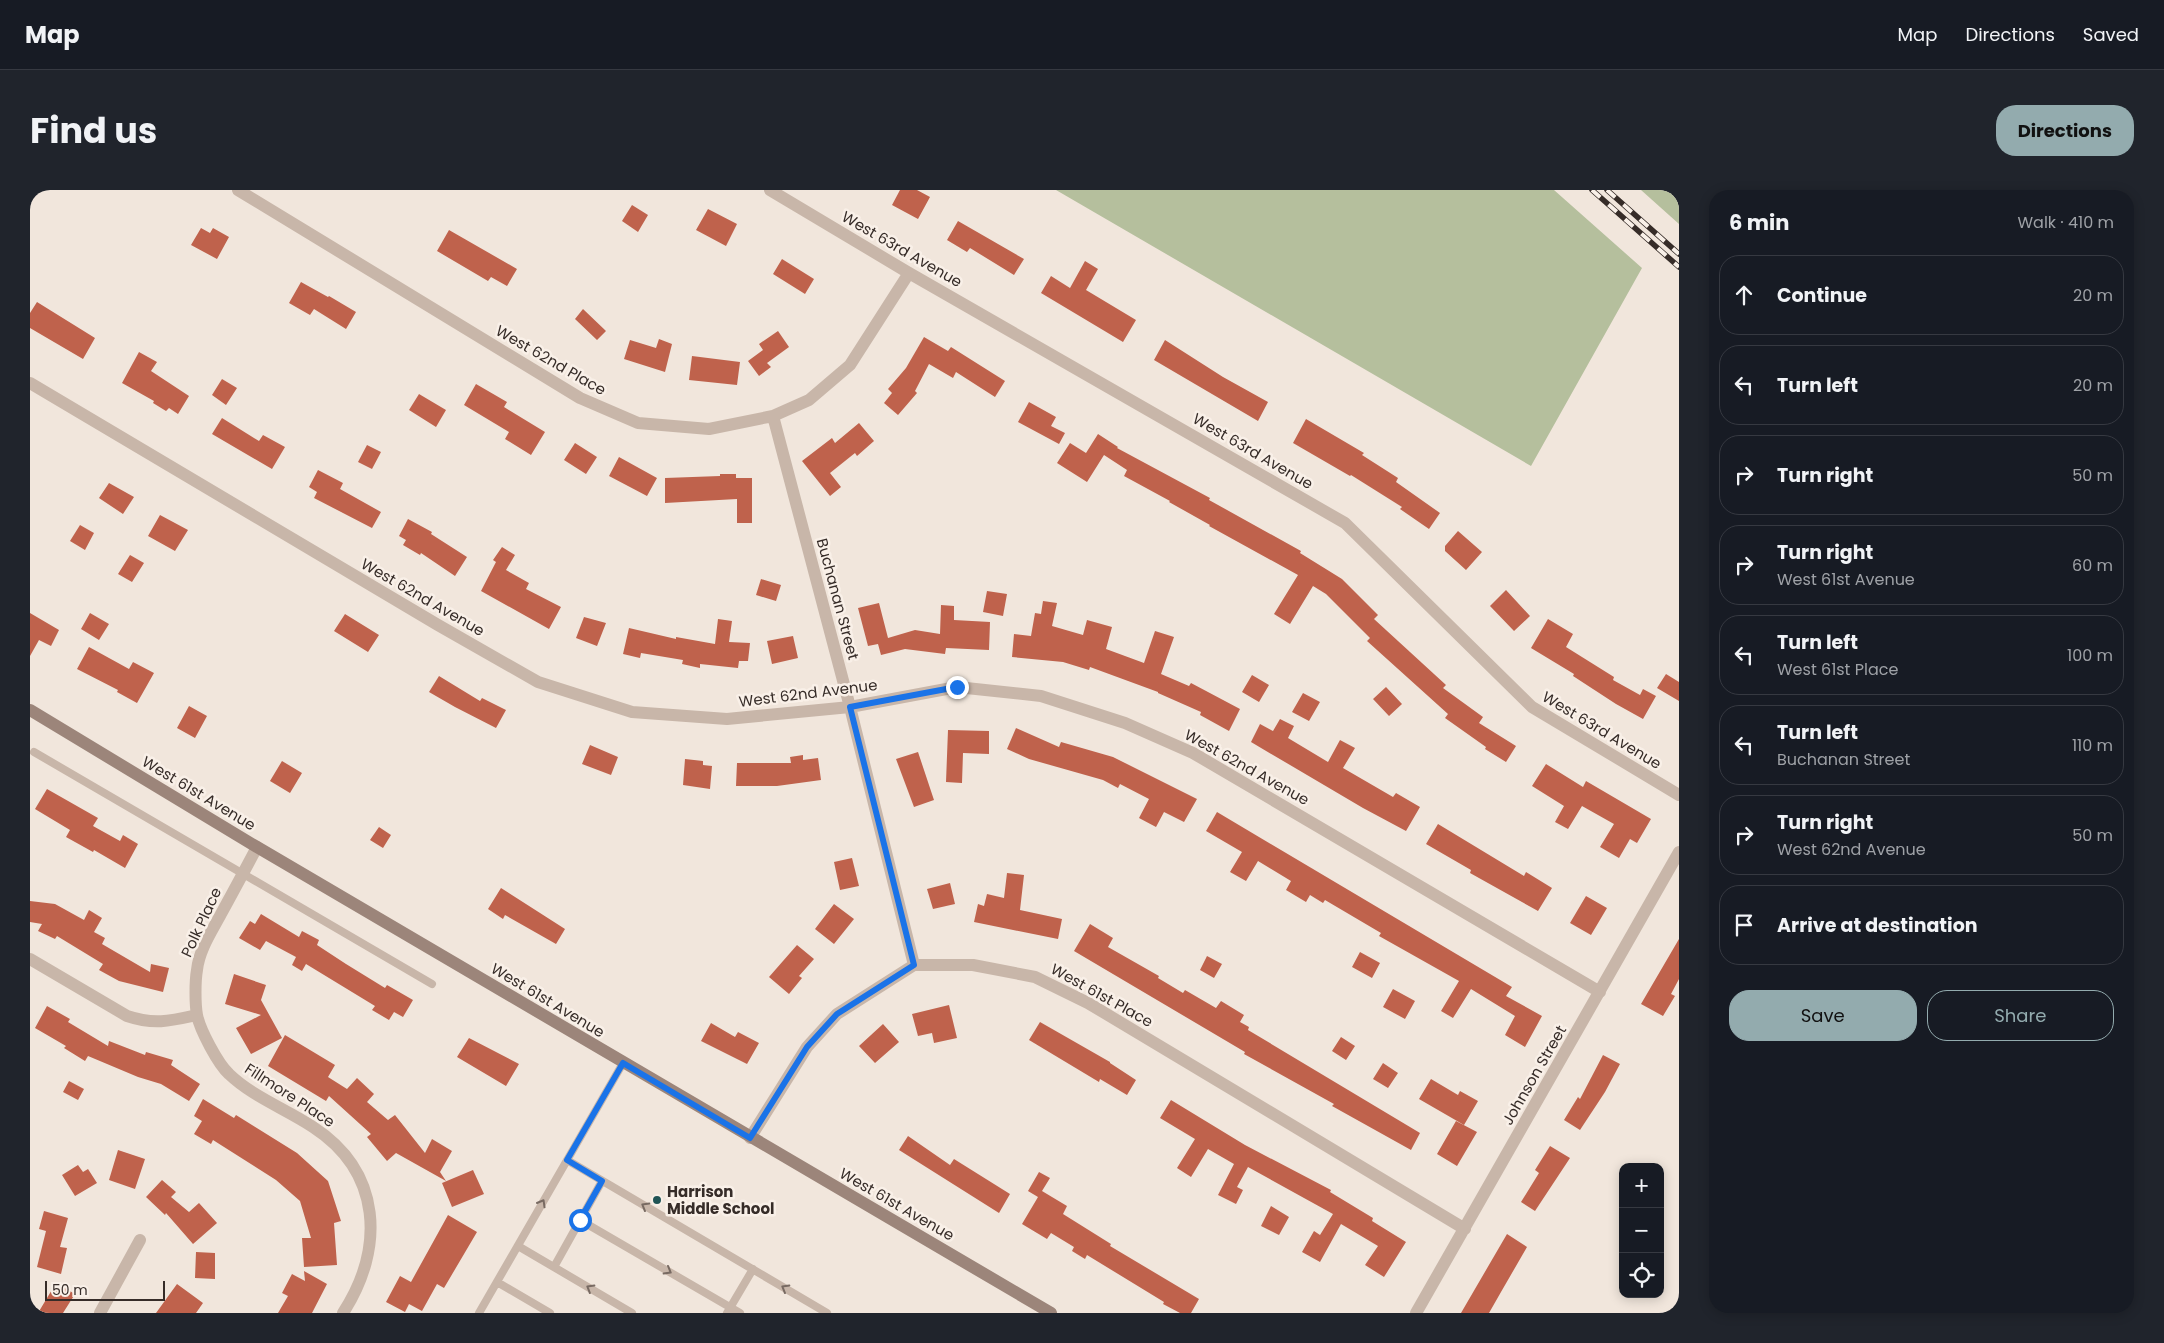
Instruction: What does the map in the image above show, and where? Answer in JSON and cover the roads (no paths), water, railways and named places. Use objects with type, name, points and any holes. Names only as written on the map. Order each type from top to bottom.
[{"type":"main road","name":"West 61st Avenue","points":[[30,710],[257,847],[1048,1312]]},
{"type":"street","name":"West 62nd Place","points":[[238,190],[580,398],[638,423],[709,429],[773,416],[809,400],[850,364],[909,273]]},
{"type":"street","name":"West 63rd Avenue","points":[[770,190],[909,273],[1346,523],[1532,707],[1679,795]]},
{"type":"street","name":"West 62nd Avenue","points":[[30,383],[438,625],[538,682],[632,712],[727,719],[850,707],[957,687],[1041,696],[1125,723],[1193,753],[1600,992]]},
{"type":"street","name":"Buchanan Street","points":[[773,416],[850,707],[914,965]]},
{"type":"street","name":"Polk Place","points":[[197,1015],[197,969],[206,941],[257,847]]},
{"type":"street","name":"Johnson Street","points":[[1416,1313],[1679,852]]},
{"type":"street","points":[[30,959],[127,1016],[144,1022],[161,1022],[197,1015]]},
{"type":"street","points":[[750,1138],[807,1047],[837,1014],[914,965]]},
{"type":"street","name":"West 61st Place","points":[[914,965],[973,965],[1035,977],[1088,1003],[1465,1230]]},
{"type":"street","name":"Fillmore Place","points":[[197,1015],[217,1060],[229,1074],[314,1128],[339,1148],[355,1171],[366,1195],[372,1224],[369,1251],[361,1279],[356,1293],[343,1313]]},
{"type":"street","points":[[100,1313],[140,1240]]},
{"type":"lane","points":[[34,752],[244,872],[432,984]]},
{"type":"lane","points":[[479,1313],[623,1063]]},
{"type":"lane","points":[[567,1160],[827,1313]]},
{"type":"lane","points":[[554,1267],[602,1181]]},
{"type":"lane","points":[[580,1220],[729,1310],[740,1313]]},
{"type":"lane","points":[[518,1246],[632,1313]]},
{"type":"lane","points":[[729,1310],[753,1269]]},
{"type":"lane","points":[[497,1282],[550,1313]]},
{"type":"railway","points":[[1592,190],[1679,267]]},
{"type":"railway","points":[[1607,190],[1679,254]]},
{"type":"place","name":"Harrison Middle School","points":[[657,1200]]}]
